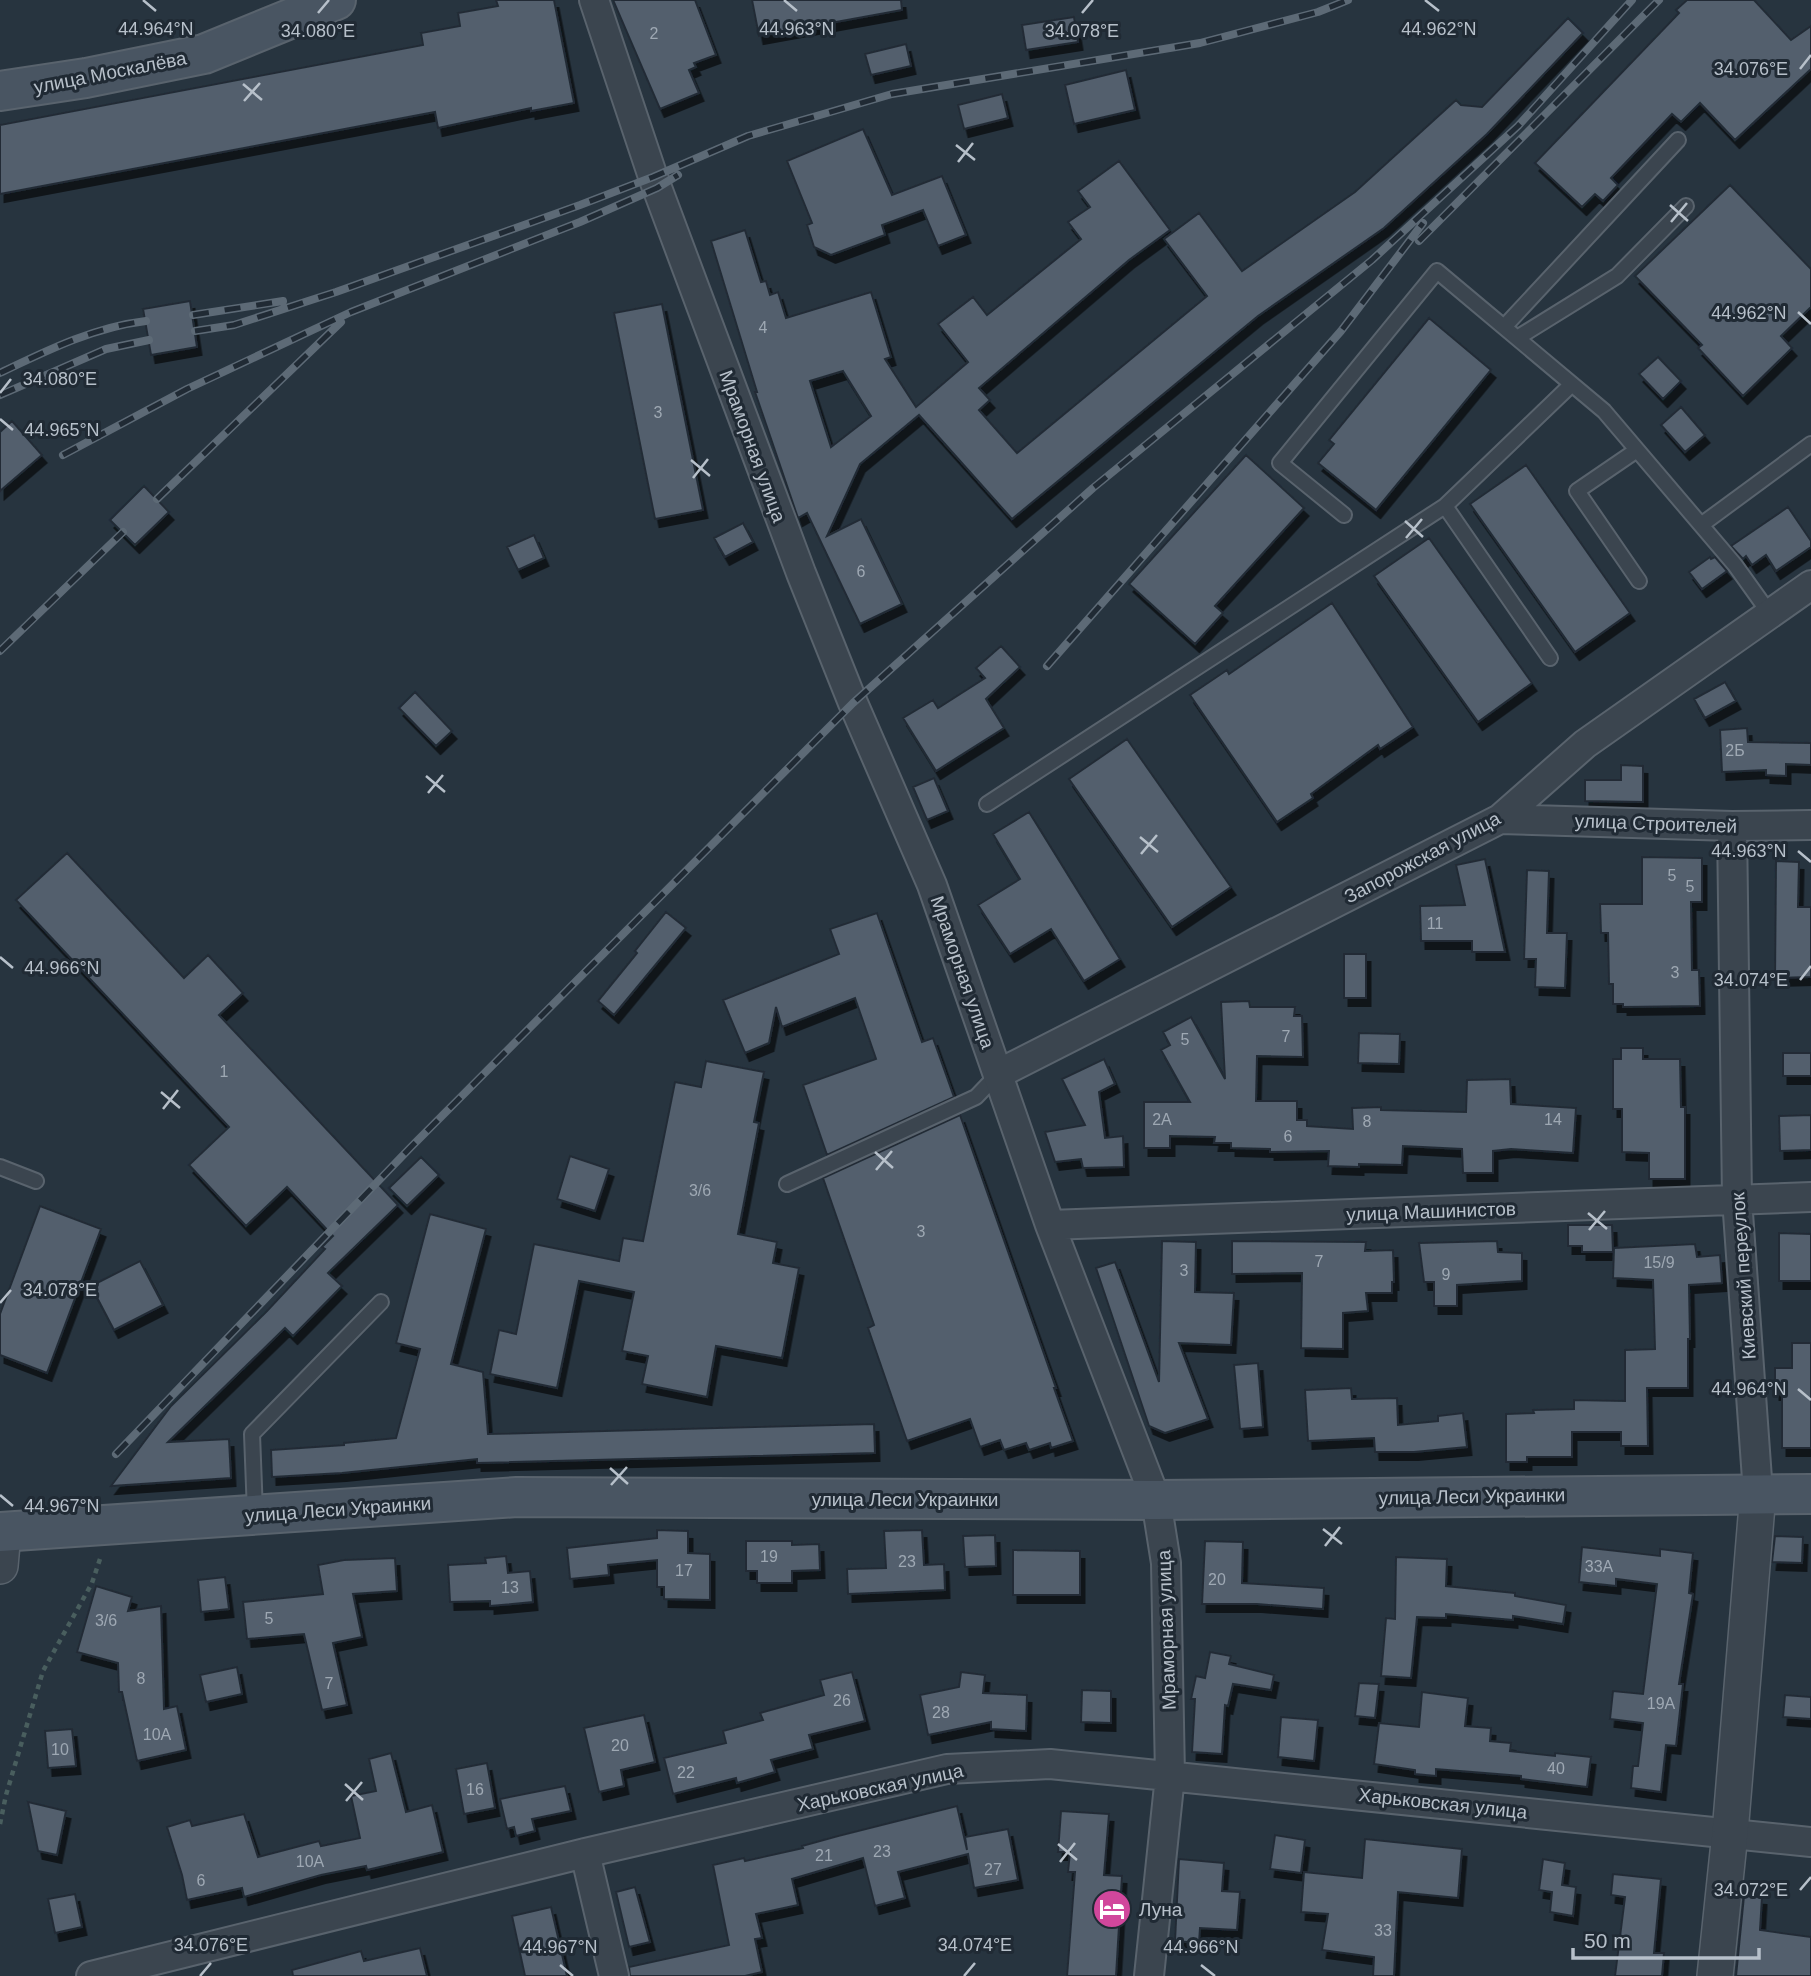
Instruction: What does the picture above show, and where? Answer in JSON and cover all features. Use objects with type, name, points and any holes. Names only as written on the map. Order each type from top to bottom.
[{"type":"main road","name":"улица Москалёва","points":[[0,91],[86,78],[204,54],[336,0]]},
{"type":"main road","name":"улица Леси Украинки","points":[[1,1544],[111,1525],[517,1497],[1156,1500],[1811,1494]]},
{"type":"street","name":"Мраморная улица","points":[[594,0],[653,177],[796,560],[853,703],[932,885],[1050,1225],[1156,1500],[1166,1563],[1170,1776],[1149,1976]]},
{"type":"street","name":"Запорожская улица","points":[[999,1074],[1500,819],[1585,744],[1811,585]]},
{"type":"street","name":"улица Строителей","points":[[1500,819],[1811,825]]},
{"type":"street","name":"Киевский переулок","points":[[1715,1976],[1730,1833],[1758,1493],[1737,1199],[1732,825]]},
{"type":"street","name":"улица Машинистов","points":[[1050,1225],[1811,1197]]},
{"type":"street","name":"Харьковская улица","points":[[91,1976],[585,1853],[947,1769],[1050,1764],[1811,1842]]},
{"type":"street","points":[[585,1853],[614,1976]]},
{"type":"lane","points":[[1504,327],[1678,140]]},
{"type":"lane","points":[[1517,338],[1617,276],[1686,206]]},
{"type":"lane","points":[[1344,515],[1280,463],[1437,271],[1604,411],[1735,565],[1769,614]]},
{"type":"lane","points":[[987,804],[1444,506],[1572,384]]},
{"type":"lane","points":[[1701,525],[1811,444]]},
{"type":"lane","points":[[1637,450],[1577,491],[1639,581]]},
{"type":"lane","points":[[1444,506],[1550,658]]},
{"type":"lane","points":[[787,1184],[976,1097],[999,1074]]},
{"type":"lane","points":[[0,1167],[36,1181]]},
{"type":"lane","points":[[255,1515],[252,1434],[381,1302]]},
{"type":"path","points":[[0,1824],[43,1671],[93,1583],[111,1525]]},
{"type":"building","points":[[496,0],[554,0],[574,103],[531,111],[531,108],[438,128],[435,112],[0,194],[0,125],[423,45],[421,33],[460,26],[458,13],[498,6]]},
{"type":"building","points":[[613,0],[695,0],[716,55],[694,63],[696,67],[689,70],[699,93],[660,109]]},
{"type":"building","points":[[752,0],[901,0],[902,10],[759,36]]},
{"type":"building","points":[[1687,0],[1754,0],[1791,40],[1811,26],[1811,69],[1735,140],[1700,103],[1681,122],[1672,114],[1611,178],[1618,185],[1603,201],[1595,194],[1582,207],[1535,163],[1679,13],[1676,10]]},
{"type":"building","points":[[1074,17],[1078,42],[1026,50],[1022,25]]},
{"type":"building","points":[[1568,18],[1583,33],[1487,134],[1384,228],[1258,316],[1012,519],[919,415],[860,464],[827,536],[861,519],[902,604],[860,624],[807,513],[798,518],[755,392],[711,241],[745,230],[761,282],[766,281],[770,295],[778,292],[786,318],[871,292],[891,357],[885,359],[916,407],[968,362],[938,324],[973,297],[987,315],[1081,239],[1068,222],[1090,207],[1078,191],[1119,161],[1170,230],[1129,260],[979,388],[990,400],[979,410],[1017,453],[1207,296],[1164,239],[1199,213],[1242,271],[1355,192],[1456,100],[1461,105],[1482,107]],"holes":[[[843,371],[871,416],[831,447],[810,381]]]},
{"type":"building","points":[[906,44],[911,66],[871,75],[865,54]]},
{"type":"building","points":[[1126,70],[1135,110],[1074,124],[1065,85]]},
{"type":"building","points":[[1002,94],[1008,118],[964,129],[958,105]]},
{"type":"building","points":[[863,129],[892,195],[942,176],[966,235],[938,246],[923,210],[882,225],[885,235],[831,255],[814,247],[807,225],[812,223],[787,161]]},
{"type":"building","points":[[1730,185],[1811,269],[1811,307],[1781,336],[1792,348],[1743,396],[1698,348],[1702,345],[1635,276]]},
{"type":"building","points":[[190,301],[197,347],[151,355],[143,309]]},
{"type":"building","points":[[662,304],[703,510],[655,519],[614,313]]},
{"type":"building","points":[[1429,318],[1491,370],[1376,510],[1318,463],[1334,444],[1329,440]]},
{"type":"building","points":[[1658,357],[1681,381],[1663,399],[1639,374]]},
{"type":"building","points":[[1681,407],[1705,435],[1685,452],[1661,425]]},
{"type":"building","points":[[12,421],[42,455],[0,491],[0,432]]},
{"type":"building","points":[[1246,455],[1304,508],[1215,606],[1223,613],[1195,644],[1129,584]]},
{"type":"building","points":[[1526,465],[1630,613],[1575,652],[1470,504]]},
{"type":"building","points":[[144,486],[169,512],[135,545],[110,520]]},
{"type":"building","points":[[1788,507],[1811,541],[1811,547],[1776,571],[1766,555],[1752,565],[1746,556],[1743,559],[1731,546]]},
{"type":"building","points":[[743,523],[753,542],[725,557],[714,538]]},
{"type":"building","points":[[534,535],[544,558],[518,570],[507,547]]},
{"type":"building","points":[[1429,538],[1532,683],[1478,722],[1374,576]]},
{"type":"building","points":[[1710,557],[1715,557],[1727,571],[1702,589],[1689,572]]},
{"type":"building","points":[[1332,603],[1413,727],[1380,749],[1378,745],[1311,794],[1313,798],[1277,822],[1190,695],[1227,670],[1229,674]]},
{"type":"building","points":[[1001,646],[1020,667],[986,699],[1004,728],[936,771],[903,718],[933,700],[938,708],[985,678],[976,668]]},
{"type":"building","points":[[1725,682],[1736,701],[1705,718],[1694,699]]},
{"type":"building","points":[[415,692],[452,731],[436,746],[399,708]]},
{"type":"building","points":[[1747,728],[1748,742],[1811,743],[1811,765],[1786,764],[1786,776],[1766,775],[1766,770],[1722,772],[1720,730]]},
{"type":"building","points":[[1127,739],[1231,887],[1172,927],[1069,779]]},
{"type":"building","points":[[1621,765],[1643,766],[1643,802],[1585,801],[1585,780],[1621,780]]},
{"type":"building","points":[[934,778],[948,811],[927,820],[913,787]]},
{"type":"building","points":[[1029,812],[1120,959],[1084,981],[1051,929],[1010,954],[978,905],[1020,879],[993,834]]},
{"type":"building","points":[[67,853],[184,978],[208,955],[243,993],[219,1015],[398,1205],[328,1273],[342,1286],[293,1336],[285,1328],[168,1442],[229,1439],[231,1478],[111,1486],[171,1406],[267,1311],[325,1249],[322,1247],[333,1236],[287,1187],[246,1226],[189,1165],[229,1127],[16,900]]},
{"type":"building","points":[[1642,857],[1702,858],[1702,902],[1691,902],[1692,970],[1699,970],[1700,1006],[1623,1007],[1623,1004],[1613,1004],[1613,984],[1609,984],[1608,933],[1601,933],[1600,904],[1642,904]]},
{"type":"building","points":[[1485,859],[1505,952],[1472,952],[1472,941],[1421,941],[1420,906],[1465,905],[1456,865]]},
{"type":"building","points":[[1776,861],[1799,862],[1798,907],[1811,907],[1811,977],[1775,978]]},
{"type":"building","points":[[1527,870],[1549,871],[1547,933],[1567,933],[1565,988],[1535,987],[1536,959],[1524,959]]},
{"type":"building","points":[[666,912],[686,928],[614,1015],[598,1001]]},
{"type":"building","points":[[877,913],[922,1042],[933,1038],[954,1097],[827,1155],[803,1085],[876,1059],[855,998],[782,1027],[776,1007],[769,1043],[745,1053],[723,1000],[839,954],[830,929]]},
{"type":"building","points":[[1344,954],[1366,954],[1366,998],[1344,998]]},
{"type":"building","points":[[1249,1001],[1250,1007],[1295,1007],[1294,1016],[1302,1016],[1303,1057],[1257,1056],[1256,1101],[1297,1101],[1297,1120],[1307,1120],[1307,1126],[1353,1129],[1352,1108],[1466,1112],[1467,1080],[1510,1079],[1511,1104],[1576,1108],[1573,1153],[1511,1149],[1493,1151],[1493,1173],[1463,1173],[1462,1149],[1403,1146],[1402,1165],[1359,1164],[1359,1167],[1328,1166],[1329,1151],[1270,1152],[1270,1149],[1231,1148],[1231,1143],[1214,1143],[1215,1137],[1170,1136],[1170,1148],[1144,1148],[1144,1102],[1190,1102],[1161,1050],[1170,1045],[1163,1032],[1191,1017],[1225,1079],[1221,1002]]},
{"type":"building","points":[[1359,1033],[1400,1034],[1399,1064],[1358,1063]]},
{"type":"building","points":[[1621,1048],[1643,1048],[1643,1059],[1680,1059],[1681,1107],[1685,1107],[1685,1179],[1649,1179],[1649,1153],[1622,1152],[1622,1109],[1613,1109],[1613,1059],[1621,1059]]},
{"type":"building","points":[[1783,1053],[1811,1053],[1811,1076],[1783,1076]]},
{"type":"building","points":[[1104,1059],[1115,1084],[1099,1092],[1105,1138],[1123,1136],[1124,1167],[1083,1168],[1081,1159],[1055,1162],[1045,1132],[1085,1125],[1062,1079]]},
{"type":"building","points":[[706,1061],[764,1072],[754,1122],[759,1123],[738,1234],[777,1242],[773,1263],[799,1268],[782,1358],[716,1346],[707,1397],[642,1384],[648,1356],[622,1351],[634,1292],[579,1281],[557,1388],[490,1374],[499,1330],[516,1334],[534,1244],[619,1261],[623,1238],[643,1241],[675,1082],[701,1087]]},
{"type":"building","points":[[960,1115],[1073,1441],[1051,1448],[1050,1443],[1029,1450],[1026,1443],[1004,1450],[1000,1440],[980,1447],[970,1419],[907,1441],[868,1328],[874,1325],[823,1178]]},
{"type":"building","points":[[1811,1115],[1811,1150],[1780,1151],[1779,1116]]},
{"type":"building","points":[[570,1156],[609,1169],[595,1211],[557,1199]]},
{"type":"building","points":[[421,1157],[439,1175],[407,1206],[389,1188]]},
{"type":"building","points":[[40,1206],[101,1229],[47,1373],[0,1355],[0,1314]]},
{"type":"building","points":[[430,1214],[486,1229],[451,1364],[483,1372],[488,1434],[874,1424],[875,1453],[477,1463],[477,1459],[342,1473],[272,1477],[271,1450],[396,1438],[420,1349],[396,1343]]},
{"type":"building","points":[[1568,1225],[1612,1225],[1613,1252],[1582,1252],[1582,1246],[1568,1246]]},
{"type":"building","points":[[1779,1233],[1811,1234],[1811,1281],[1779,1281]]},
{"type":"building","points":[[1162,1241],[1196,1242],[1195,1292],[1234,1293],[1231,1345],[1179,1343],[1208,1419],[1165,1433],[1149,1426],[1096,1268],[1115,1262],[1159,1382]]},
{"type":"building","points":[[1232,1241],[1366,1242],[1365,1251],[1393,1250],[1392,1293],[1366,1293],[1368,1311],[1343,1313],[1343,1349],[1301,1348],[1302,1273],[1232,1274]]},
{"type":"building","points":[[1497,1241],[1498,1252],[1522,1253],[1522,1281],[1457,1285],[1457,1306],[1434,1306],[1434,1282],[1424,1282],[1419,1243]]},
{"type":"building","points":[[1695,1244],[1697,1257],[1720,1255],[1722,1283],[1689,1285],[1688,1388],[1647,1388],[1648,1446],[1621,1446],[1621,1432],[1572,1432],[1572,1457],[1527,1457],[1527,1462],[1506,1462],[1506,1414],[1574,1409],[1574,1400],[1625,1401],[1625,1350],[1655,1349],[1653,1280],[1613,1278],[1614,1248]]},
{"type":"building","points":[[140,1261],[163,1305],[114,1330],[91,1286]]},
{"type":"building","points":[[1792,1343],[1811,1343],[1811,1448],[1782,1448],[1782,1392],[1775,1392],[1775,1368],[1792,1368]]},
{"type":"building","points":[[1258,1363],[1263,1427],[1240,1429],[1234,1365]]},
{"type":"building","points":[[1351,1388],[1352,1399],[1397,1398],[1398,1425],[1438,1421],[1438,1416],[1463,1413],[1467,1447],[1414,1452],[1375,1452],[1374,1438],[1308,1441],[1305,1390]]},
{"type":"building","points":[[657,1530],[688,1531],[688,1553],[710,1554],[710,1600],[664,1599],[664,1587],[657,1587],[657,1560],[608,1565],[609,1575],[570,1579],[567,1548],[657,1538]]},
{"type":"building","points":[[922,1530],[924,1565],[944,1564],[945,1590],[848,1594],[847,1569],[886,1568],[884,1531]]},
{"type":"building","points":[[995,1535],[996,1566],[965,1567],[963,1536]]},
{"type":"building","points":[[1775,1536],[1803,1537],[1802,1563],[1772,1562]]},
{"type":"building","points":[[746,1541],[792,1541],[792,1545],[819,1544],[820,1570],[792,1571],[792,1583],[757,1583],[757,1571],[746,1571]]},
{"type":"building","points":[[1205,1541],[1243,1542],[1242,1583],[1324,1588],[1323,1609],[1257,1604],[1202,1604]]},
{"type":"building","points":[[1582,1547],[1660,1556],[1660,1549],[1693,1553],[1689,1593],[1693,1594],[1679,1684],[1683,1684],[1676,1746],[1666,1745],[1661,1792],[1631,1788],[1633,1766],[1638,1766],[1643,1723],[1610,1719],[1613,1691],[1643,1694],[1657,1584],[1616,1579],[1616,1586],[1579,1582]]},
{"type":"building","points":[[1013,1550],[1080,1551],[1080,1595],[1013,1595]]},
{"type":"building","points":[[506,1556],[508,1573],[530,1571],[533,1602],[490,1606],[490,1601],[450,1602],[448,1565],[486,1563],[485,1558]]},
{"type":"building","points":[[1396,1557],[1447,1559],[1446,1586],[1515,1593],[1515,1596],[1566,1605],[1563,1624],[1513,1616],[1513,1620],[1446,1614],[1446,1618],[1417,1617],[1411,1678],[1381,1676],[1386,1618],[1395,1619]]},
{"type":"building","points":[[395,1558],[397,1591],[353,1594],[362,1637],[333,1643],[347,1705],[322,1710],[304,1634],[247,1639],[243,1602],[323,1594],[318,1565],[344,1560]]},
{"type":"building","points":[[225,1577],[229,1609],[201,1612],[198,1580]]},
{"type":"building","points":[[96,1586],[132,1597],[128,1611],[161,1606],[164,1709],[177,1706],[186,1750],[137,1761],[122,1692],[119,1692],[118,1663],[77,1652]]},
{"type":"building","points":[[1210,1652],[1231,1656],[1229,1664],[1274,1675],[1271,1690],[1233,1684],[1228,1706],[1225,1705],[1222,1754],[1192,1752],[1195,1699],[1191,1699],[1196,1676],[1205,1678]]},
{"type":"building","points":[[237,1667],[242,1694],[206,1702],[200,1675]]},
{"type":"building","points":[[852,1672],[865,1721],[809,1735],[813,1749],[771,1760],[775,1772],[737,1783],[736,1778],[673,1794],[664,1758],[726,1743],[723,1731],[763,1720],[760,1713],[824,1695],[820,1680]]},
{"type":"building","points":[[961,1672],[985,1675],[983,1693],[1027,1695],[1026,1731],[991,1729],[991,1722],[928,1735],[920,1695],[959,1687]]},
{"type":"building","points":[[1359,1683],[1379,1684],[1375,1718],[1355,1716]]},
{"type":"building","points":[[1082,1690],[1111,1691],[1111,1723],[1081,1722]]},
{"type":"building","points":[[1422,1692],[1468,1698],[1465,1726],[1491,1728],[1490,1741],[1511,1743],[1510,1751],[1591,1757],[1587,1787],[1521,1779],[1521,1776],[1436,1769],[1436,1776],[1415,1774],[1415,1770],[1374,1764],[1379,1723],[1419,1727]]},
{"type":"building","points":[[1785,1695],[1811,1697],[1811,1719],[1783,1717]]},
{"type":"building","points":[[644,1715],[655,1762],[621,1770],[624,1786],[599,1792],[584,1728]]},
{"type":"building","points":[[1281,1717],[1318,1720],[1314,1761],[1278,1757]]},
{"type":"building","points":[[72,1729],[76,1766],[48,1768],[45,1731]]},
{"type":"building","points":[[391,1753],[406,1812],[432,1805],[443,1852],[367,1870],[366,1866],[321,1875],[244,1897],[242,1888],[187,1900],[167,1827],[190,1820],[192,1826],[244,1814],[258,1857],[319,1841],[321,1846],[360,1838],[351,1796],[376,1791],[369,1759]]},
{"type":"building","points":[[487,1763],[495,1808],[464,1814],[456,1769]]},
{"type":"building","points":[[565,1786],[571,1811],[532,1819],[535,1831],[516,1836],[514,1827],[507,1829],[500,1799]]},
{"type":"building","points":[[28,1802],[66,1811],[57,1855],[38,1851]]},
{"type":"building","points":[[957,1806],[967,1850],[965,1837],[1008,1829],[1018,1880],[974,1888],[968,1854],[898,1872],[905,1898],[875,1906],[863,1858],[792,1879],[798,1905],[756,1914],[762,1938],[755,1939],[762,1972],[745,1976],[630,1976],[629,1967],[729,1945],[713,1865],[803,1848],[802,1846],[838,1836]]},
{"type":"building","points":[[1061,1811],[1109,1814],[1104,1875],[1122,1876],[1116,1976],[1067,1976],[1075,1872],[1068,1872],[1070,1852],[1058,1852]]},
{"type":"building","points":[[1275,1835],[1305,1840],[1301,1873],[1270,1869]]},
{"type":"building","points":[[1365,1839],[1462,1849],[1458,1898],[1398,1892],[1394,1976],[1373,1976],[1374,1957],[1322,1950],[1328,1914],[1301,1912],[1304,1872],[1362,1878]]},
{"type":"building","points":[[1179,1859],[1224,1863],[1222,1891],[1240,1892],[1237,1930],[1200,1928],[1199,1943],[1175,1941]]},
{"type":"building","points":[[1543,1859],[1565,1863],[1562,1885],[1576,1887],[1573,1916],[1550,1912],[1552,1892],[1539,1890]]},
{"type":"building","points":[[1613,1874],[1661,1879],[1654,1953],[1664,1953],[1662,1976],[1615,1976],[1625,1897],[1611,1895]]},
{"type":"building","points":[[635,1887],[650,1942],[629,1947],[616,1892]]},
{"type":"building","points":[[75,1894],[82,1927],[55,1933],[48,1899]]},
{"type":"building","points":[[1744,1896],[1762,1897],[1760,1930],[1811,1937],[1811,1976],[1736,1976]]},
{"type":"building","points":[[551,1907],[567,1976],[525,1976],[512,1916]]},
{"type":"building","points":[[420,1948],[427,1976],[293,1976],[292,1970],[361,1951],[364,1961]]},
{"type":"railway","points":[[195,331],[234,325],[336,292],[580,205],[748,136],[892,94],[1200,43],[1318,12],[1348,0]]},
{"type":"railway","points":[[116,1454],[410,1148],[853,703],[1093,488],[1372,260],[1518,126],[1632,0]]},
{"type":"railway","points":[[1419,241],[1659,0]]},
{"type":"railway","points":[[63,455],[187,389],[351,312],[580,222],[657,188],[678,175]]},
{"type":"railway","points":[[1047,666],[1341,331],[1423,223]]},
{"type":"railway","points":[[193,315],[283,301]]},
{"type":"railway","points":[[0,373],[89,334],[146,321]]},
{"type":"railway","points":[[157,499],[341,322]]},
{"type":"railway","points":[[0,395],[106,349],[149,340]]},
{"type":"railway","points":[[0,651],[123,532]]},
{"type":"place","name":"Луна","points":[[1112,1909]]}]
